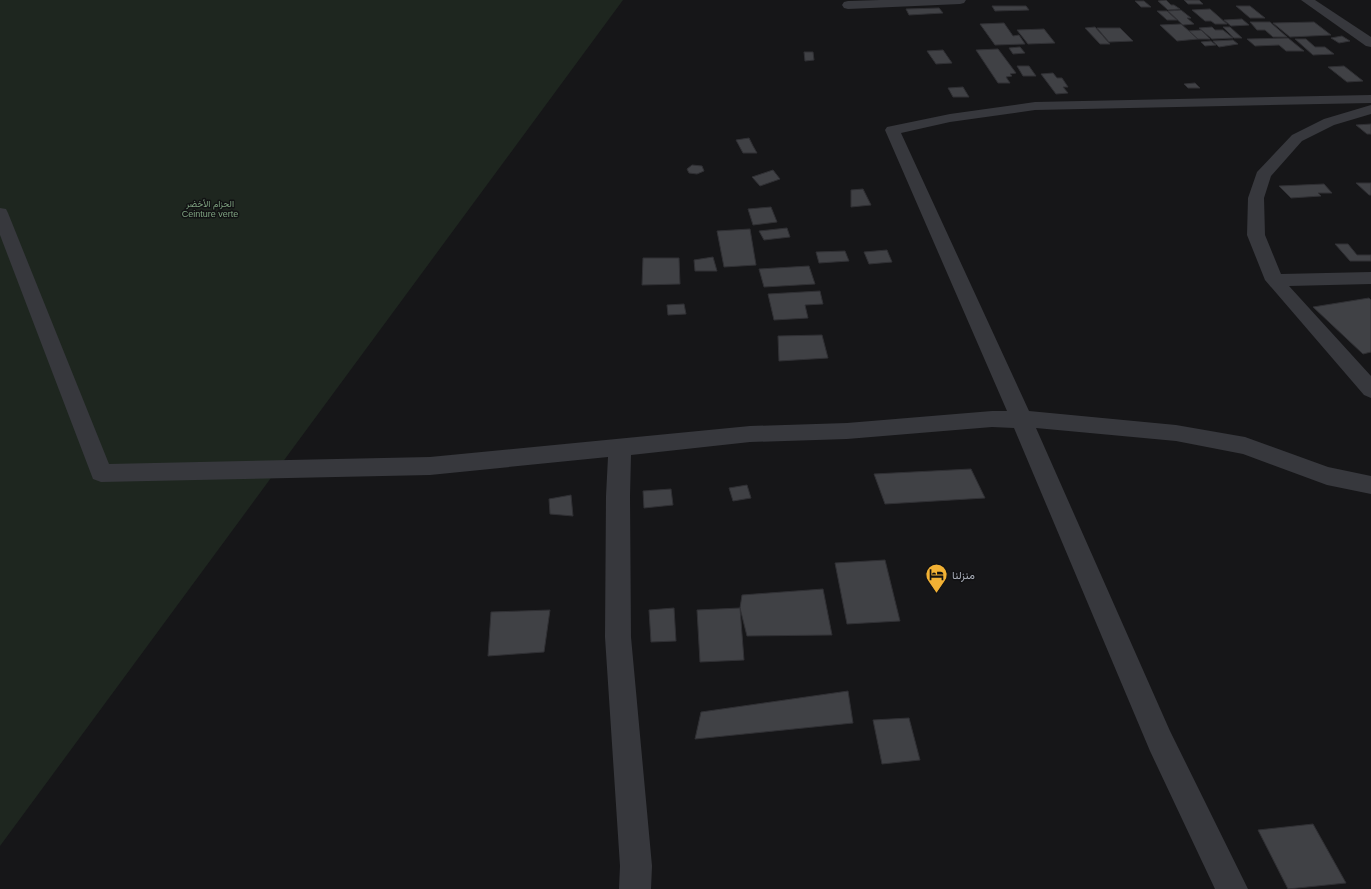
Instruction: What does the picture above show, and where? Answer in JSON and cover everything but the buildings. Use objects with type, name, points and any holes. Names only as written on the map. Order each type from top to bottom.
[{"type":"street","points":[[848,5],[960,0]]},
{"type":"street","points":[[1307,0],[1371,44]]},
{"type":"street","points":[[1232,889],[1160,741],[921,192],[892,130],[950,118],[1036,106],[1371,99]]},
{"type":"street","points":[[1371,109],[1329,122],[1297,138],[1263,175],[1256,198],[1256,235],[1274,280],[1371,390]]},
{"type":"street","points":[[0,213],[101,473],[430,466],[750,434],[847,431],[992,419],[1021,420],[1176,433],[1244,446],[1327,476],[1371,485]]},
{"type":"street","points":[[1274,280],[1371,278]]},
{"type":"street","points":[[620,447],[618,496],[618,637],[636,866],[635,889]]},
{"type":"green space","name":"الحزام الأخضر Ceinture verte","points":[[0,0],[623,0],[0,846]]},
{"type":"place","name":"منزلنا","points":[[937,594]]}]
